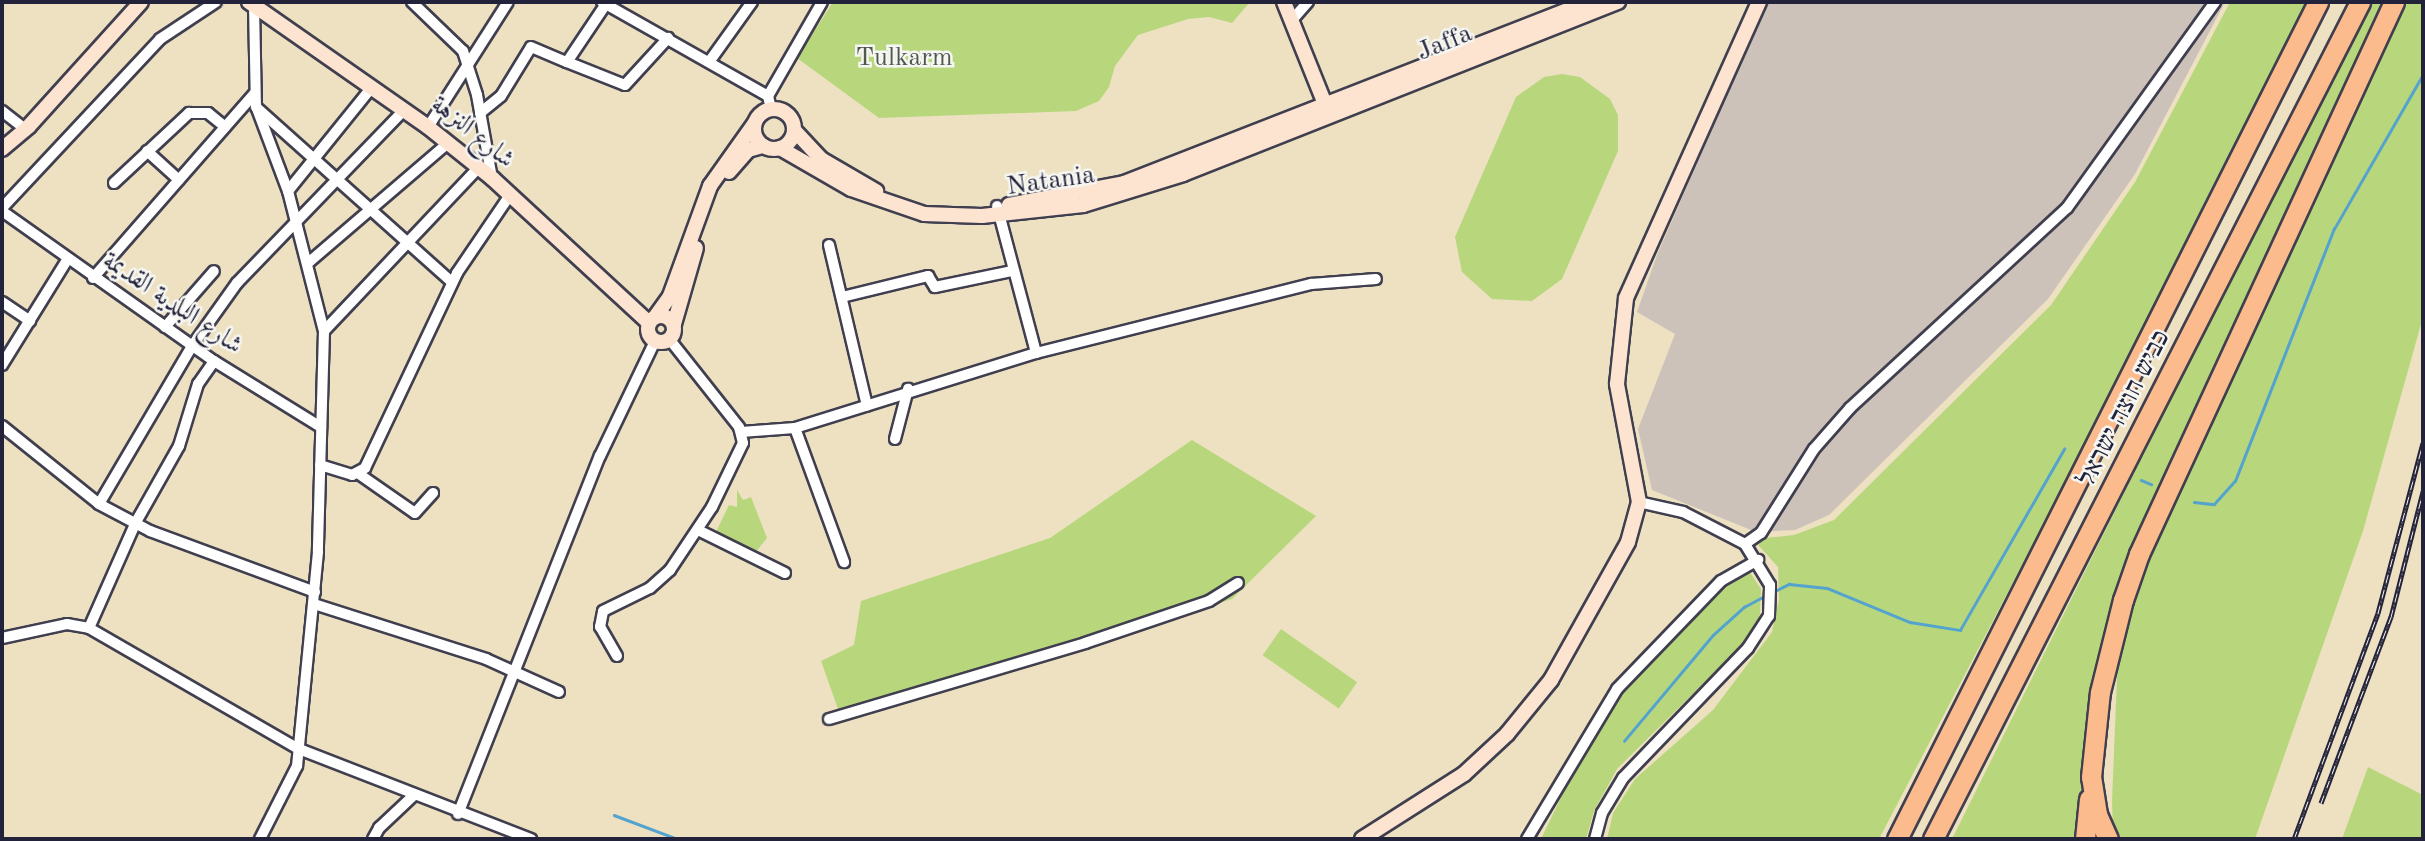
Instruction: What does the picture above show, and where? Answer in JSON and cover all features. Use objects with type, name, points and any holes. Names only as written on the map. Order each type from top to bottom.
[{"type":"highway","name":"כביש חוצה ישראל","points":[[1894,839],[1916,802],[2318,2]]},
{"type":"highway","name":"כביש חוצה ישראל","points":[[1933,839],[2360,2]]},
{"type":"highway","points":[[2085,839],[2100,692],[2139,554],[2394,2]]},
{"type":"highway","points":[[2091,777],[2097,814],[2108,839]]},
{"type":"street","points":[[2,149],[26,130],[141,2]]},
{"type":"street","points":[[2,210],[160,39],[216,2]]},
{"type":"street","points":[[412,2],[463,51],[480,113],[492,178]]},
{"type":"street","points":[[428,128],[508,2]]},
{"type":"street","points":[[709,62],[751,2]]},
{"type":"street","points":[[617,656],[600,627],[603,611],[657,583],[698,530],[741,451],[741,432],[662,340],[649,335],[652,320],[670,296],[710,186],[770,102],[822,2]]},
{"type":"street","points":[[1284,2],[1328,112]]},
{"type":"street","points":[[1293,19],[1308,2]]},
{"type":"street","name":"Jaffa","points":[[1328,112],[1588,2]]},
{"type":"street","name":"Jaffa","points":[[1328,112],[1618,2]]},
{"type":"street","points":[[1362,839],[1464,774],[1521,717],[1566,656],[1634,528],[1639,502],[1617,384],[1624,307],[1637,266],[1718,98],[1759,2]]},
{"type":"street","points":[[1745,544],[1761,533],[1814,449],[1850,408],[2067,208],[2214,2]]},
{"type":"street","points":[[252,3],[256,106],[289,191],[324,331],[315,598],[297,766],[260,839]]},
{"type":"street","name":"شارع النزهة","points":[[252,3],[448,143],[492,178],[652,320]]},
{"type":"street","points":[[458,814],[600,456],[662,340],[674,324],[719,189],[743,154],[763,146],[779,148],[792,139],[794,130],[787,113],[709,62],[604,3],[567,62]]},
{"type":"street","points":[[480,113],[500,96],[531,47],[625,85],[668,38]]},
{"type":"street","points":[[289,191],[371,88]]},
{"type":"street","points":[[93,278],[255,93]]},
{"type":"street","points":[[256,106],[340,178],[371,211],[452,282]]},
{"type":"street","points":[[99,504],[191,346],[237,282],[297,224],[404,110]]},
{"type":"street","points":[[2,111],[26,130]]},
{"type":"street","name":"Natania","points":[[779,148],[883,203],[924,214],[997,210],[1124,183],[1328,112]]},
{"type":"street","points":[[114,183],[188,113],[208,113],[225,127]]},
{"type":"street","points":[[754,124],[755,136],[763,146]]},
{"type":"street","name":"Natania","points":[[794,130],[821,159],[890,197],[934,207],[997,210]]},
{"type":"street","points":[[267,136],[294,137]]},
{"type":"street","points":[[308,263],[448,143]]},
{"type":"street","points":[[147,151],[179,180]]},
{"type":"street","points":[[324,331],[478,168]]},
{"type":"street","points":[[359,474],[452,282],[510,195]]},
{"type":"street","name":"شارع البلدية القديمة","points":[[2,210],[67,260],[191,346],[321,427]]},
{"type":"street","points":[[997,210],[1036,353]]},
{"type":"street","points":[[829,244],[867,406]]},
{"type":"street","points":[[2,365],[67,260]]},
{"type":"street","points":[[165,327],[214,271]]},
{"type":"street","points":[[842,297],[928,276],[935,287],[1012,271]]},
{"type":"street","points":[[741,432],[794,428],[867,406],[908,390],[1036,353],[1311,284],[1377,279]]},
{"type":"street","points":[[2,302],[30,321]]},
{"type":"street","points":[[652,320],[664,316],[674,324]]},
{"type":"street","points":[[89,628],[136,522],[179,446],[198,384],[214,361]]},
{"type":"street","points":[[895,439],[908,390]]},
{"type":"street","points":[[2,426],[99,504],[136,522],[315,598],[486,659],[559,692]]},
{"type":"street","points":[[794,428],[844,562]]},
{"type":"street","points":[[320,465],[359,474],[415,513],[433,493]]},
{"type":"street","points":[[1595,839],[1602,813],[1623,778],[1761,632],[1769,616],[1770,585],[1758,560],[1745,544],[1683,512],[1639,502]]},
{"type":"street","points":[[698,530],[785,573]]},
{"type":"street","points":[[1527,839],[1618,689],[1721,581],[1758,560]]},
{"type":"street","points":[[829,719],[1085,643],[1209,601],[1238,583]]},
{"type":"street","points":[[2,638],[67,624],[89,628],[299,748],[458,814],[531,839]]},
{"type":"street","points":[[373,839],[379,828],[414,795]]},
{"type":"shaded area","points":[[1768,2],[2225,2],[2135,174],[2048,299],[1829,515],[1795,530],[1756,532],[1652,490],[1638,429],[1675,334],[1637,312],[1657,255]]},
{"type":"green space","name":"Tulkarm","points":[[833,2],[1250,2],[1232,23],[1209,17],[1188,19],[1138,35],[1115,66],[1109,87],[1099,101],[1076,111],[879,118],[797,58]]},
{"type":"green space","points":[[2230,2],[2308,2],[2135,349],[1879,839],[1607,839],[1613,813],[1635,779],[1713,710],[1772,632],[1779,599],[1778,567],[1758,545],[1765,538],[1794,535],[1834,520],[2051,305],[2135,182]]},
{"type":"green space","points":[[2368,2],[2388,2],[2132,558],[2085,755],[2077,839],[1952,839]]},
{"type":"green space","points":[[2404,2],[2423,2],[2423,317],[2363,531],[2255,839],[2118,839],[2113,830],[2112,801],[2118,653],[2144,567]]},
{"type":"green space","points":[[1562,74],[1580,77],[1610,99],[1618,115],[1618,151],[1562,279],[1532,301],[1492,299],[1462,272],[1455,237],[1516,97],[1544,77]]},
{"type":"green space","points":[[1192,440],[1316,516],[1232,599],[1086,645],[838,709],[821,661],[854,645],[861,601],[1050,538]]},
{"type":"green space","points":[[737,490],[743,500],[751,497],[767,538],[755,553],[716,532],[729,505],[737,507]]},
{"type":"green space","points":[[1749,571],[1761,589],[1759,637],[1744,643],[1617,769],[1594,811],[1586,839],[1541,839],[1601,714],[1706,602]]},
{"type":"green space","points":[[1281,629],[1357,682],[1339,709],[1263,655]]},
{"type":"green space","points":[[2368,767],[2423,795],[2423,839],[2342,839]]},
{"type":"waterway","points":[[2194,502],[2214,504],[2235,481],[2334,229],[2423,74]]},
{"type":"waterway","points":[[1773,592],[1789,584],[1827,588],[1910,622],[1960,630],[2064,449]]},
{"type":"waterway","points":[[2141,480],[2151,484]]},
{"type":"waterway","points":[[1624,741],[1713,635],[1744,607],[1767,595]]},
{"type":"waterway","points":[[614,815],[678,839]]},
{"type":"railway","points":[[2294,839],[2378,613],[2423,443]]},
{"type":"railway","points":[[2321,803],[2391,617],[2423,491]]}]
